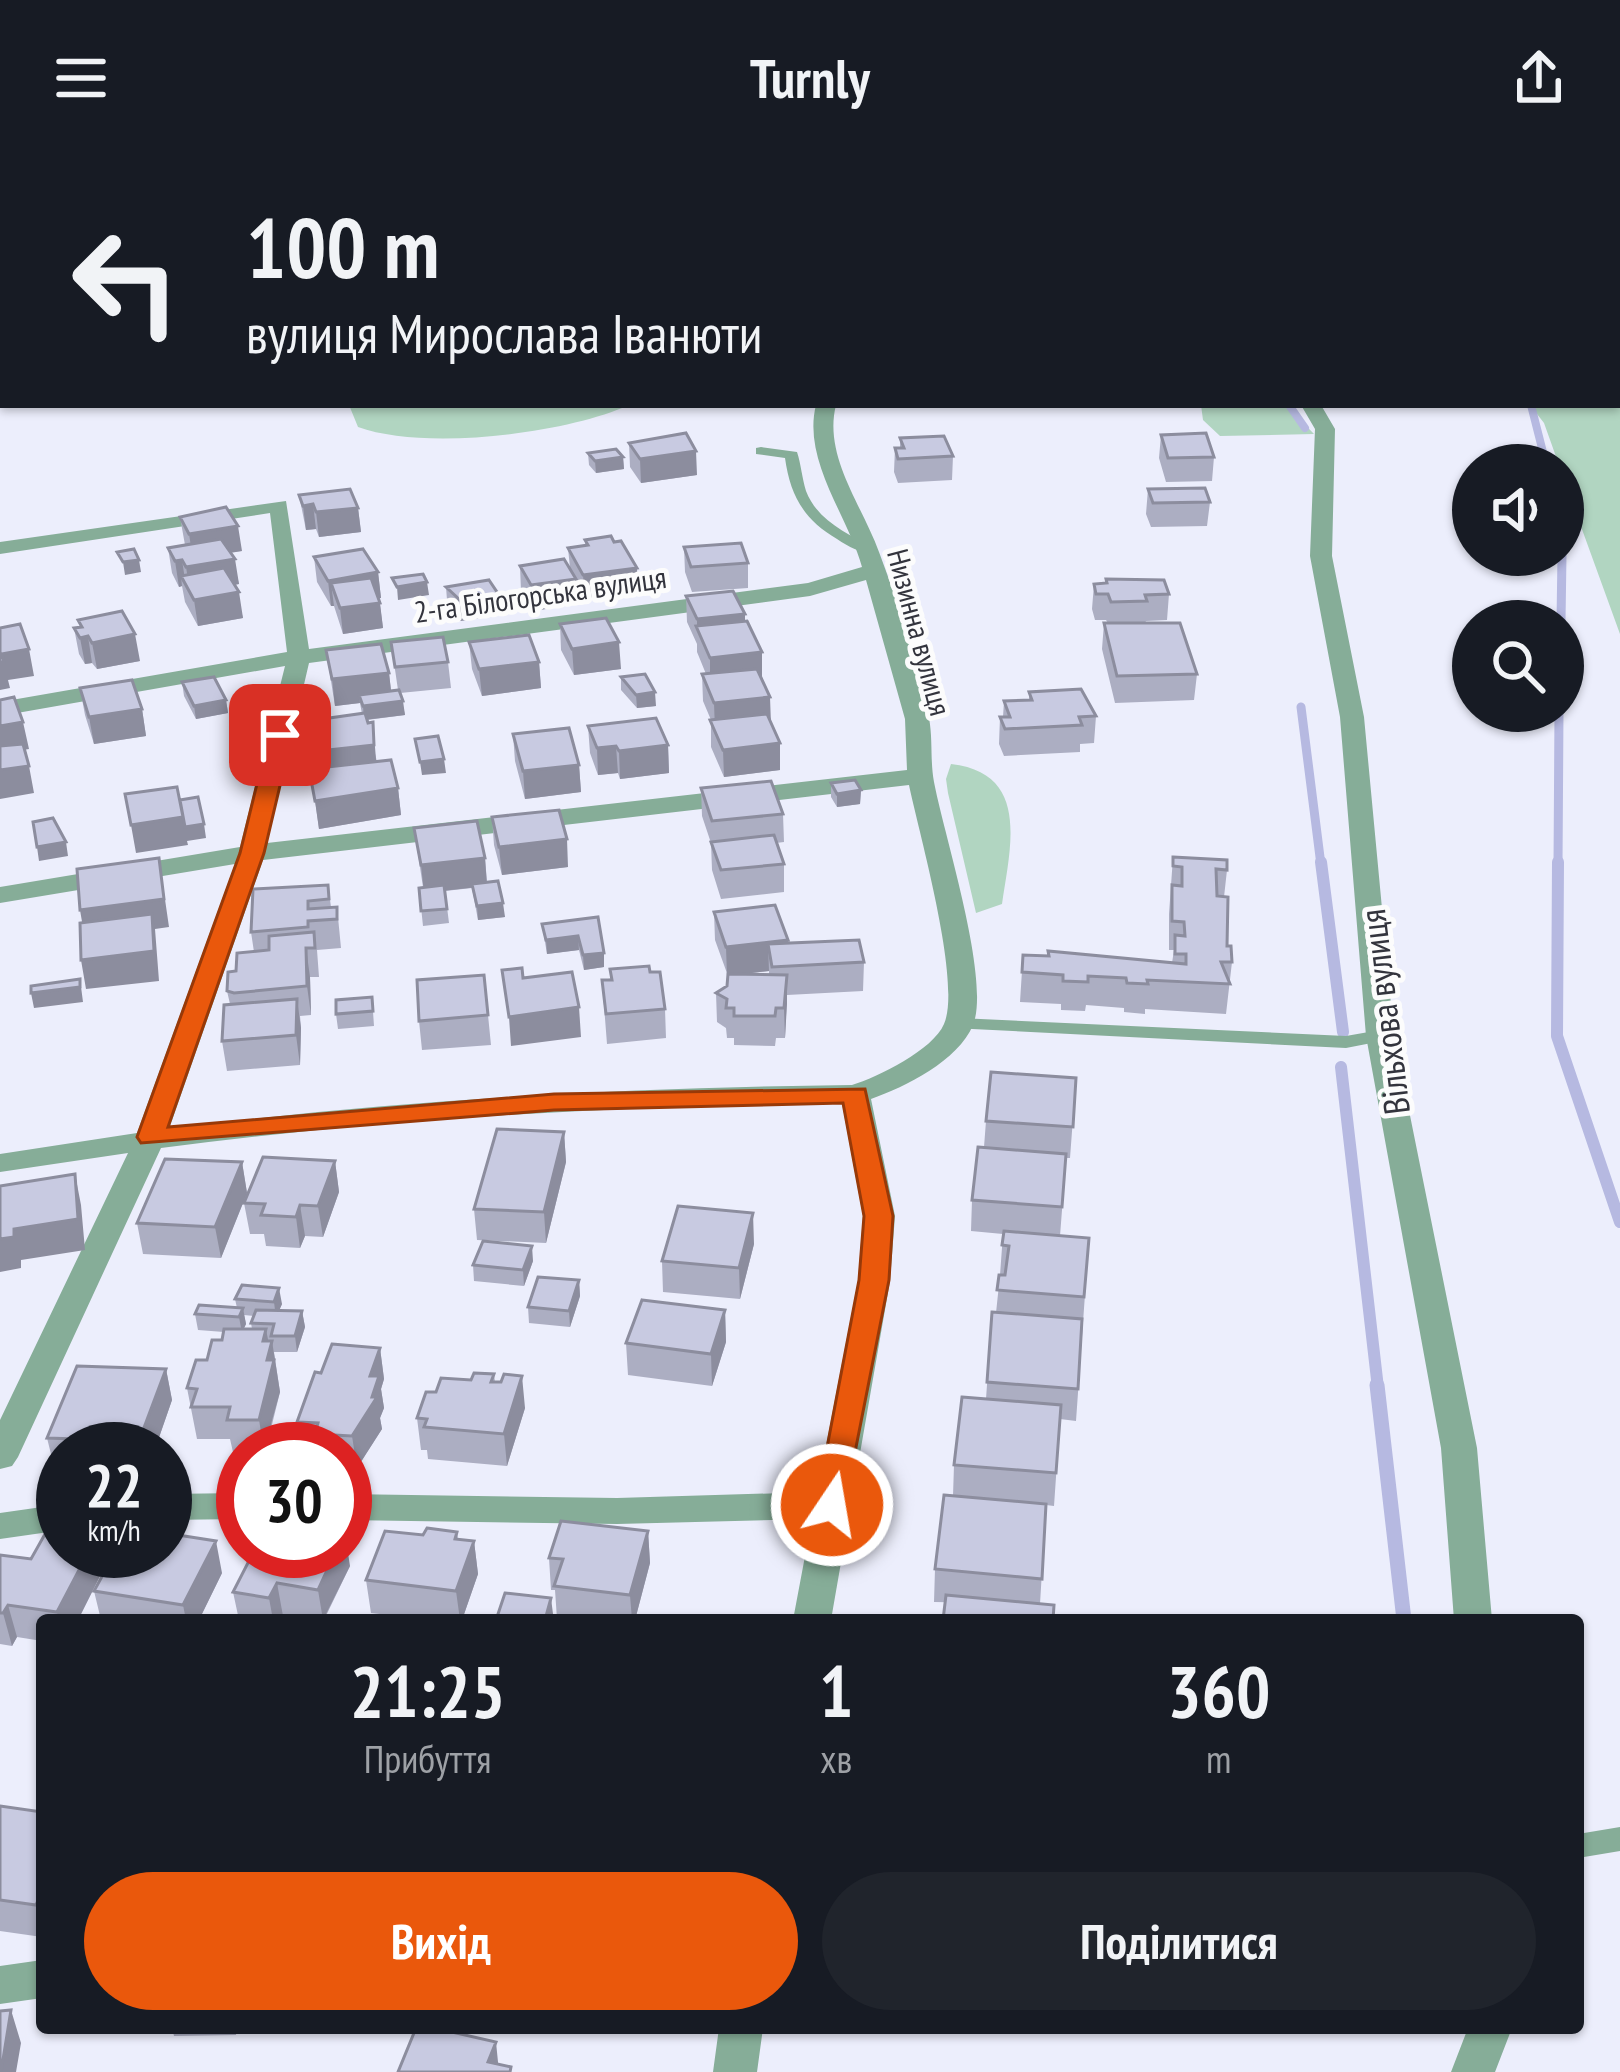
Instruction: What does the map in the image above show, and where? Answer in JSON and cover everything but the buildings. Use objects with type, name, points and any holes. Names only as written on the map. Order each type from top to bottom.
[{"type":"street","name":"Низинна вулиця","points":[[825,408],[822,421],[832,470],[871,560],[917,719],[920,776],[963,978],[959,1024]]},
{"type":"street","name":"Вільхова вулиця","points":[[1312,408],[1325,428],[1321,556],[1352,717],[1379,1036],[1459,1448],[1473,1614]]},
{"type":"street","points":[[0,548],[279,505],[299,657],[252,853],[151,1137],[0,1457]]},
{"type":"street","name":"2-га Білогорська вулиця","points":[[0,709],[299,657],[810,589],[871,560]]},
{"type":"street","points":[[0,895],[252,853],[920,776]]},
{"type":"street","points":[[0,1162],[151,1137],[554,1102],[855,1094],[892,1082],[943,1044],[959,1024]]},
{"type":"street","points":[[813,1614],[874,1280],[879,1216],[855,1094]]},
{"type":"street","points":[[372,1507],[617,1511],[832,1505]]},
{"type":"street","points":[[0,1526],[36,1520]]},
{"type":"street","points":[[0,1985],[36,1980]]},
{"type":"street","points":[[735,2072],[740,2034]]},
{"type":"street","points":[[1473,2072],[1488,2034]]},
{"type":"lane","points":[[761,451],[792,454],[797,492],[814,517],[871,560]]},
{"type":"lane","points":[[959,1024],[1346,1042],[1379,1036]]},
{"type":"lane","points":[[1584,1845],[1620,1839]]},
{"type":"green space","points":[[350,408],[621,408],[569,424],[494,436],[419,438],[358,427]]},
{"type":"green space","points":[[1201,408],[1289,408],[1314,434],[1220,436],[1203,420]]},
{"type":"green space","points":[[1532,408],[1620,408],[1620,634],[1584,535],[1584,444],[1552,444]]},
{"type":"green space","points":[[951,764],[976,770],[994,782],[1010,816],[1002,904],[976,913],[948,793]]},
{"type":"waterway","points":[[1291,408],[1305,428]]},
{"type":"waterway","points":[[1532,408],[1541,444]]},
{"type":"waterway","points":[[1561,600],[1562,576]]},
{"type":"waterway","points":[[1301,707],[1321,865]]},
{"type":"waterway","points":[[1558,865],[1559,732]]},
{"type":"waterway","points":[[1321,862],[1343,1032]]},
{"type":"waterway","points":[[1558,862],[1557,1036],[1620,1222]]},
{"type":"waterway","points":[[1341,1067],[1378,1388]]},
{"type":"waterway","points":[[1377,1385],[1403,1614]]},
{"type":"route","points":[[280,735],[252,853],[151,1137],[554,1102],[855,1094],[879,1216],[859,1374],[832,1505]]}]
